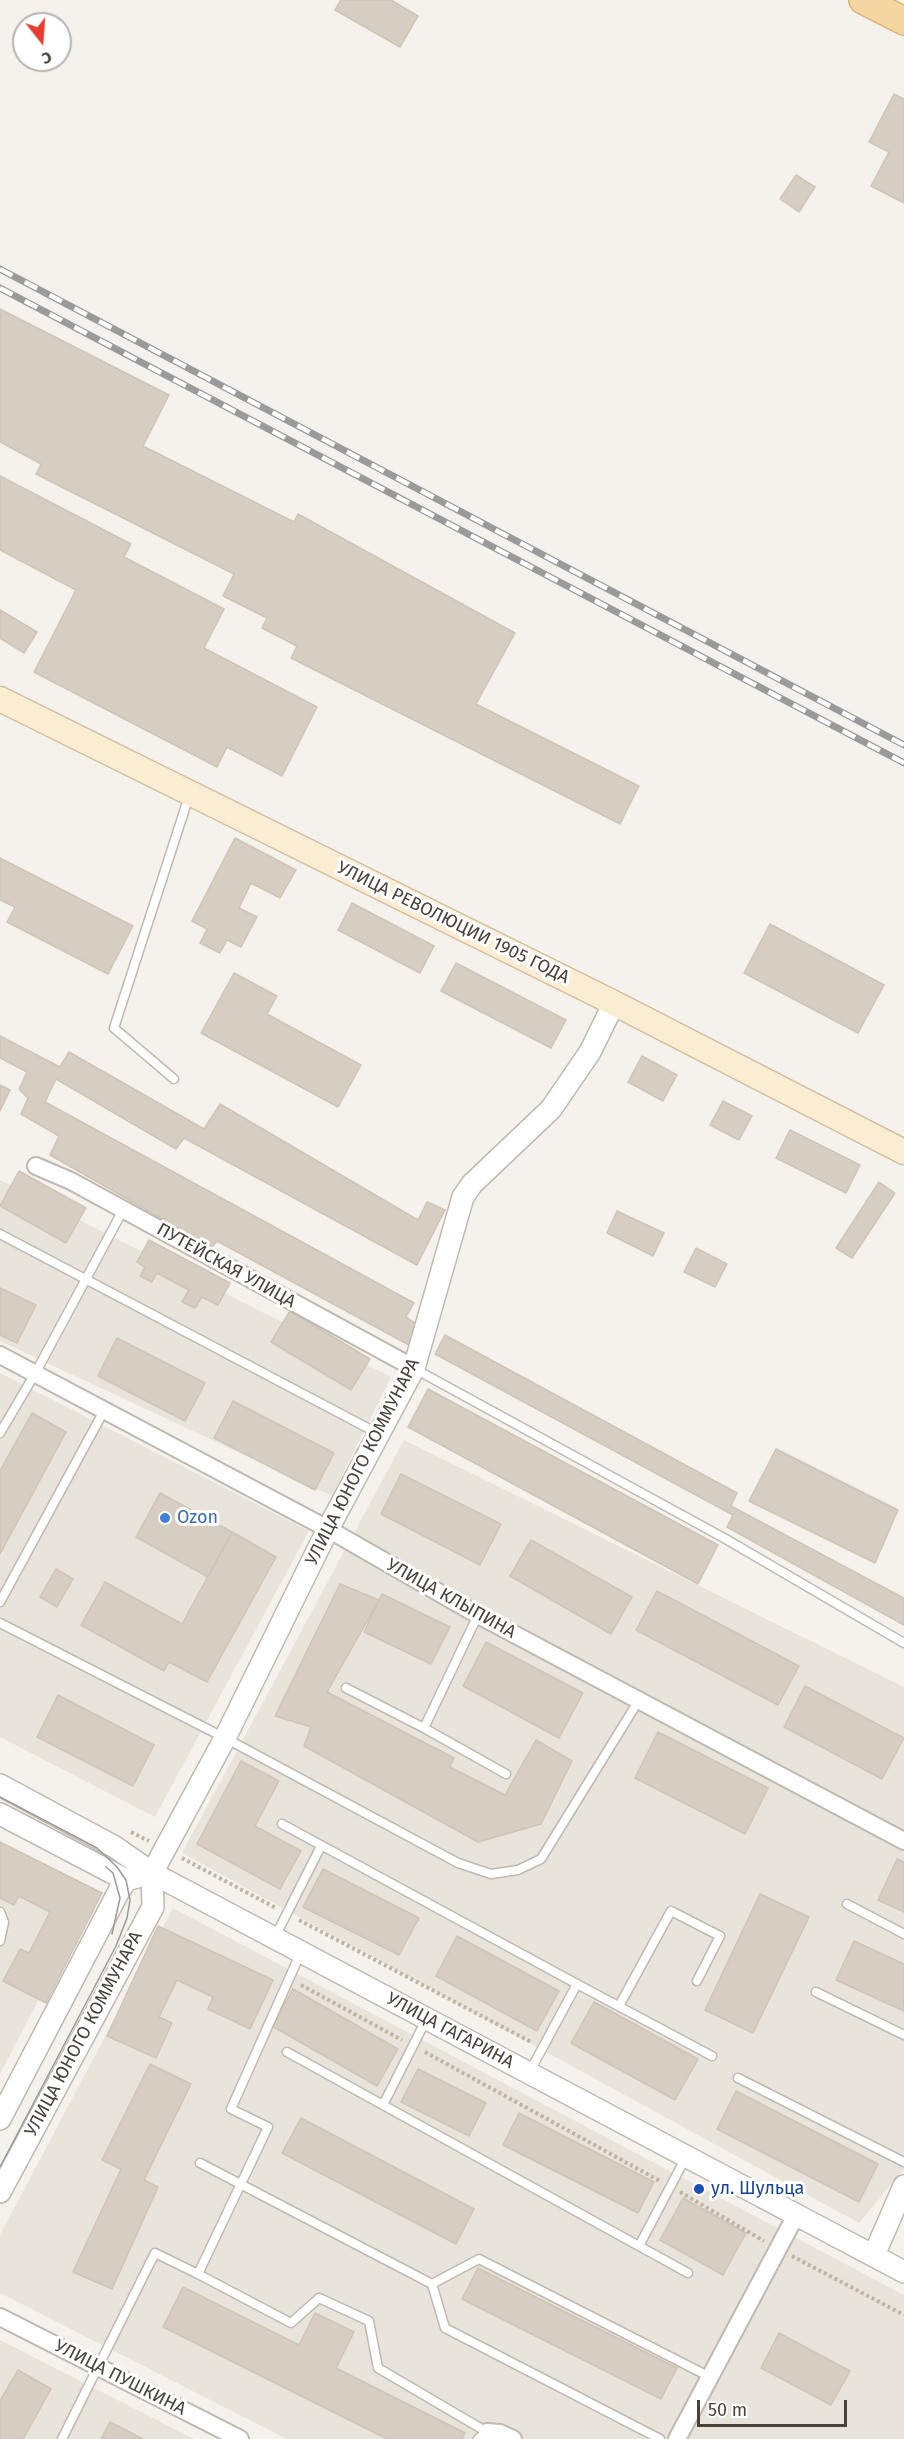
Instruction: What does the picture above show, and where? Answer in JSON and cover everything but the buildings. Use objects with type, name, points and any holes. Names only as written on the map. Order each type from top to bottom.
[{"type":"main road","points":[[863,0],[904,21]]},
{"type":"main road","name":"УЛИЦА РЕВОЛЮЦИИ 1905 ГОДА","points":[[0,699],[614,1003],[904,1152]]},
{"type":"street","name":"УЛИЦА ЮНОГО КОММУНАРА","points":[[0,2192],[153,1908],[152,1873],[225,1738],[328,1529],[414,1368],[463,1197],[472,1184],[551,1109],[590,1052],[614,1003]]},
{"type":"street","name":"ПУТЕЙСКАЯ УЛИЦА","points":[[36,1166],[123,1210],[414,1368]]},
{"type":"street","name":"УЛИЦА КЛЫПИНА","points":[[0,1355],[36,1372],[328,1529],[478,1615],[904,1841]]},
{"type":"street","name":"УЛИЦА ГАГАРИНА","points":[[0,1785],[115,1846],[152,1873],[273,1941],[301,1952],[904,2272]]},
{"type":"street","points":[[0,1814],[126,1880],[152,1873]]},
{"type":"street","name":"УЛИЦА ЮНОГО КОММУНАРА","points":[[0,2119],[126,1880]]},
{"type":"street","points":[[874,2255],[904,2186]]},
{"type":"street","points":[[677,2439],[796,2215]]},
{"type":"street","name":"УЛИЦА ПУШКИНА","points":[[0,2317],[240,2439]]},
{"type":"street","points":[[482,2435],[500,2433],[513,2439]]},
{"type":"lane","points":[[174,1079],[114,1028],[190,793]]},
{"type":"lane","points":[[0,1433],[36,1372],[123,1210]]},
{"type":"lane","points":[[0,1234],[379,1434]]},
{"type":"lane","points":[[414,1368],[724,1538],[904,1643]]},
{"type":"lane","points":[[0,1602],[105,1409]]},
{"type":"lane","points":[[424,1728],[478,1615]]},
{"type":"lane","points":[[0,1623],[225,1738],[458,1863],[490,1874],[518,1870],[541,1858],[639,1700]]},
{"type":"lane","points":[[346,1688],[506,1774]]},
{"type":"lane","points":[[282,1824],[712,2056]]},
{"type":"lane","points":[[273,1941],[321,1846]]},
{"type":"lane","points":[[847,1904],[904,1934]]},
{"type":"lane","points":[[619,2006],[671,1911],[720,1936],[697,1981]]},
{"type":"lane","points":[[0,1912],[4,1922],[0,1941]]},
{"type":"lane","points":[[198,2274],[268,2127],[231,2109],[301,1952]]},
{"type":"lane","points":[[529,2073],[577,1984]]},
{"type":"lane","points":[[816,1992],[904,2035]]},
{"type":"lane","points":[[383,2105],[427,2019]]},
{"type":"lane","points":[[287,2052],[688,2273]]},
{"type":"lane","points":[[738,2078],[904,2162]]},
{"type":"lane","points":[[639,2246],[686,2157]]},
{"type":"lane","points":[[200,2163],[432,2284],[445,2328],[660,2439]]},
{"type":"lane","points":[[62,2439],[154,2253],[291,2323],[319,2298],[369,2321],[378,2368],[482,2435]]},
{"type":"lane","points":[[432,2284],[479,2259],[710,2377]]},
{"type":"path","points":[[123,1828],[542,2048]]},
{"type":"path","points":[[289,1979],[779,2249],[904,2315]]},
{"type":"shaded area","points":[[0,1180],[391,1377],[332,1496],[0,1341]]},
{"type":"shaded area","points":[[0,1373],[309,1531],[155,1817],[0,1737]]},
{"type":"shaded area","points":[[404,1440],[904,1687],[904,2169],[859,2223],[182,1853]]},
{"type":"shaded area","points":[[0,1841],[95,1891],[0,2074]]},
{"type":"shaded area","points":[[173,1908],[904,2295],[904,2439],[287,2439],[0,2293],[0,2235]]},
{"type":"shaded area","points":[[0,2340],[194,2439],[0,2439]]},
{"type":"tram line","points":[[0,1797],[97,1848],[117,1867],[126,1880],[130,1900],[127,1918],[116,1946],[0,2167]]},
{"type":"tram line","points":[[106,1867],[113,1873],[120,1898],[112,1934]]},
{"type":"railway","points":[[0,269],[904,745]]},
{"type":"railway","points":[[0,288],[904,763]]},
{"type":"place","name":"Ozon","points":[[165,1518]]},
{"type":"place","name":"ул. Шульца","points":[[699,2189]]}]
